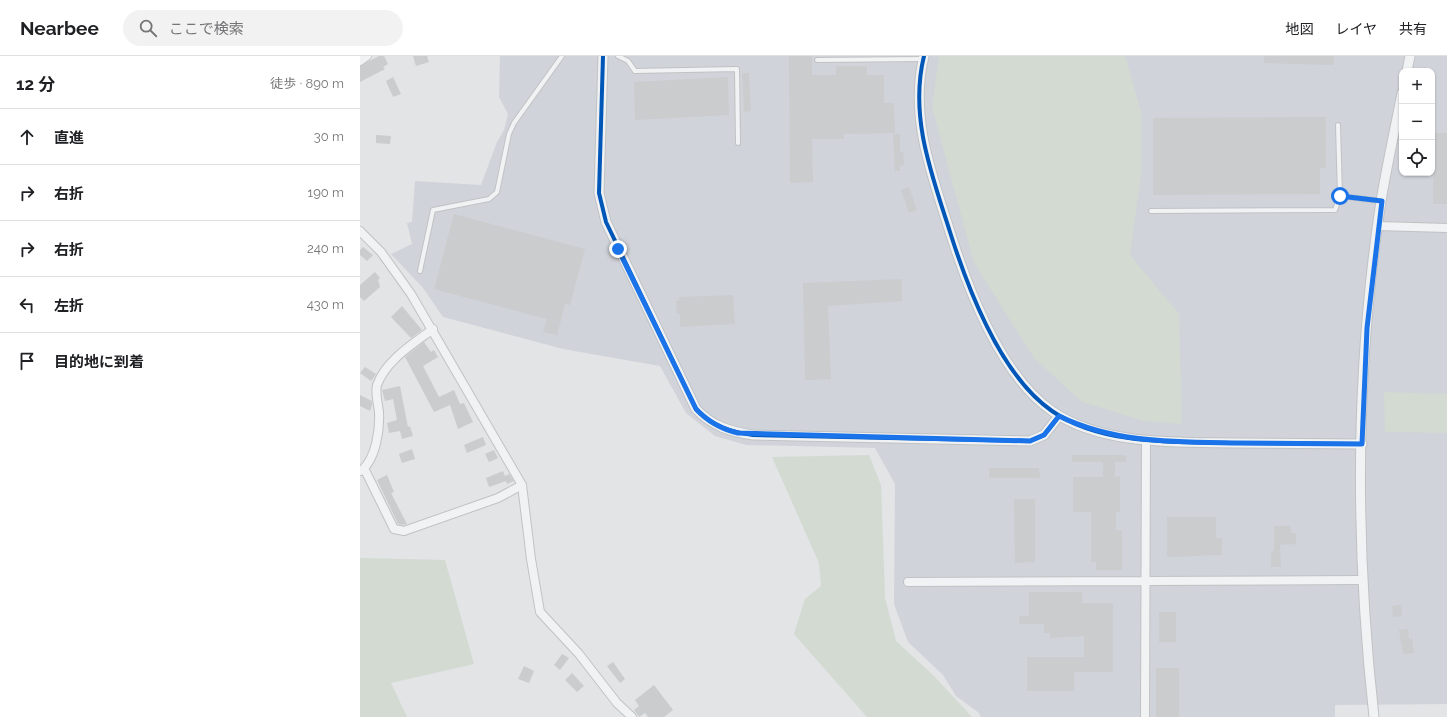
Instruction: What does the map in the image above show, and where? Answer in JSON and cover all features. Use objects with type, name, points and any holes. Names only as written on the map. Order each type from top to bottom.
[{"type":"street","points":[[360,61],[368,56]]},
{"type":"street","points":[[603,56],[599,193],[606,222],[696,409],[705,418],[726,430],[753,435],[1030,441],[1044,435],[1059,416]]},
{"type":"street","points":[[1408,68],[1410,56]]},
{"type":"street","points":[[923,57],[919,94],[920,130],[927,160],[961,266],[993,339],[1016,374],[1043,404],[1059,416],[1079,426],[1097,431],[1146,440],[1177,442],[1362,444]]},
{"type":"street","points":[[1374,717],[1362,580],[1362,444],[1365,358],[1378,226],[1400,104]]},
{"type":"street","points":[[1378,226],[1447,228]]},
{"type":"street","points":[[360,231],[382,252],[433,329],[522,485],[533,573],[540,612],[579,654],[617,703],[632,717]]},
{"type":"street","points":[[433,329],[393,361],[382,374],[377,386],[380,420],[376,445],[368,465],[362,470],[394,529],[404,531],[498,498],[522,485]]},
{"type":"street","points":[[1145,717],[1144,582],[1146,440]]},
{"type":"street","points":[[908,582],[1362,580]]},
{"type":"lane","points":[[420,271],[432,210],[489,199],[497,192],[509,134],[514,124],[562,56]]},
{"type":"lane","points":[[618,56],[628,61],[635,71],[737,69],[738,143]]},
{"type":"lane","points":[[817,60],[923,57]]},
{"type":"lane","points":[[1152,211],[1335,210],[1340,196],[1338,125]]},
{"type":"lane","points":[[1340,196],[1382,201]]},
{"type":"shaded area","points":[[500,56],[1447,56],[1447,704],[1335,705],[1335,717],[981,717],[979,713],[956,696],[943,675],[908,642],[894,604],[895,484],[875,448],[746,445],[715,436],[686,413],[660,366],[563,349],[443,317],[423,288],[391,254],[412,244],[407,223],[412,222],[415,181],[481,185],[497,142],[504,130],[508,114],[499,97]]},
{"type":"shaded area","points":[[939,56],[1125,56],[1141,111],[1141,176],[1130,255],[1179,314],[1182,424],[1144,421],[1082,402],[1034,358],[974,263],[932,107]]},
{"type":"shaded area","points":[[1384,392],[1447,394],[1447,433],[1385,432]]},
{"type":"shaded area","points":[[869,455],[881,485],[885,598],[896,641],[935,677],[972,717],[867,717],[794,634],[805,599],[821,586],[819,563],[772,457]]},
{"type":"shaded area","points":[[360,558],[445,560],[474,664],[391,683],[407,717],[360,717]]},
{"type":"building","points":[[379,56],[384,56],[388,64],[383,67],[385,69],[360,82],[360,66]]},
{"type":"building","points":[[413,56],[427,56],[429,62],[416,66]]},
{"type":"building","points":[[789,56],[812,56],[812,75],[836,75],[836,66],[867,66],[867,75],[884,75],[884,103],[894,103],[895,133],[844,134],[844,139],[812,139],[813,182],[790,183]]},
{"type":"building","points":[[1264,56],[1334,56],[1334,65],[1264,63]]},
{"type":"building","points":[[742,73],[749,73],[751,111],[744,112]]},
{"type":"building","points":[[393,77],[401,94],[393,97],[386,81]]},
{"type":"building","points":[[728,77],[729,115],[635,120],[634,82]]},
{"type":"building","points":[[1326,117],[1326,168],[1320,168],[1320,194],[1153,195],[1153,118]]},
{"type":"building","points":[[1435,133],[1447,133],[1447,204],[1433,204],[1433,176],[1435,176]]},
{"type":"building","points":[[893,134],[900,134],[900,152],[903,152],[904,165],[900,166],[900,171],[895,171]]},
{"type":"building","points":[[376,135],[391,136],[390,144],[376,143]]},
{"type":"building","points":[[909,187],[917,210],[909,213],[901,190]]},
{"type":"building","points":[[454,214],[585,249],[570,305],[565,304],[557,335],[543,332],[547,319],[434,289]]},
{"type":"building","points":[[363,247],[373,255],[367,261],[360,255],[360,250]]},
{"type":"building","points":[[375,272],[380,278],[378,280],[380,287],[364,301],[360,297],[360,285]]},
{"type":"building","points":[[902,279],[902,301],[828,306],[831,379],[805,380],[803,283]]},
{"type":"building","points":[[733,295],[735,324],[680,327],[680,314],[677,314],[676,301],[679,301],[679,297]]},
{"type":"building","points":[[402,306],[422,330],[411,338],[391,317]]},
{"type":"building","points":[[424,342],[431,352],[434,350],[438,357],[423,366],[439,397],[454,390],[460,404],[464,403],[473,422],[458,429],[450,405],[434,412],[405,357]]},
{"type":"building","points":[[365,367],[376,374],[371,381],[360,373]]},
{"type":"building","points":[[400,386],[408,427],[410,426],[413,436],[402,439],[400,431],[389,433],[387,423],[397,420],[393,399],[385,401],[382,390]]},
{"type":"building","points":[[360,395],[372,401],[370,411],[360,406]]},
{"type":"building","points":[[483,437],[486,445],[467,453],[464,445]]},
{"type":"building","points":[[412,449],[415,459],[402,463],[399,454]]},
{"type":"building","points":[[494,450],[498,458],[489,462],[485,454]]},
{"type":"building","points":[[1072,455],[1126,455],[1126,462],[1115,462],[1115,477],[1120,476],[1120,512],[1116,512],[1116,530],[1122,530],[1122,570],[1096,570],[1096,562],[1091,562],[1091,512],[1073,512],[1073,477],[1103,477],[1103,462],[1072,462]]},
{"type":"building","points":[[989,468],[1039,468],[1040,478],[989,478]]},
{"type":"building","points":[[503,471],[505,476],[509,474],[514,481],[507,484],[506,481],[489,487],[486,478]]},
{"type":"building","points":[[387,475],[394,492],[391,493],[407,524],[398,524],[377,480]]},
{"type":"building","points":[[1014,499],[1035,499],[1035,562],[1015,563]]},
{"type":"building","points":[[1167,517],[1216,517],[1216,538],[1222,538],[1222,555],[1167,557]]},
{"type":"building","points":[[1274,526],[1291,526],[1291,533],[1296,533],[1296,544],[1280,545],[1281,567],[1271,567],[1271,551],[1274,551]]},
{"type":"building","points":[[1029,592],[1082,592],[1082,603],[1113,603],[1113,672],[1074,672],[1074,691],[1027,691],[1027,657],[1084,657],[1084,636],[1050,638],[1050,633],[1044,633],[1044,624],[1019,624],[1019,616],[1029,616]]},
{"type":"building","points":[[1401,605],[1402,616],[1393,617],[1392,606]]},
{"type":"building","points":[[1159,612],[1176,612],[1176,642],[1159,642]]},
{"type":"building","points":[[1408,629],[1409,639],[1412,638],[1414,653],[1403,654],[1399,630]]},
{"type":"building","points":[[562,654],[569,658],[560,670],[554,665]]},
{"type":"building","points":[[613,662],[625,679],[620,683],[607,666]]},
{"type":"building","points":[[524,666],[534,671],[529,683],[518,679]]},
{"type":"building","points":[[1156,668],[1179,668],[1179,717],[1156,717]]},
{"type":"building","points":[[572,673],[584,686],[577,692],[565,680]]},
{"type":"building","points":[[654,685],[673,710],[664,717],[648,717],[645,713],[639,717],[634,710],[639,706],[635,700]]},
{"type":"cycle path","points":[[603,56],[599,193],[606,222],[696,409],[702,415],[722,427],[753,435],[1030,441],[1044,435],[1059,416]]},
{"type":"cycle path","points":[[924,56],[920,79],[919,101],[921,123],[930,167],[957,255],[977,304],[1002,354],[1017,376],[1034,396],[1052,411],[1072,422],[1094,431],[1142,440],[1166,442],[1362,444]]},
{"type":"route","points":[[618,249],[696,409],[715,425],[726,430],[753,435],[1030,441],[1044,435],[1059,416],[1079,426],[1097,431],[1146,440],[1177,442],[1362,444],[1367,328],[1374,254],[1382,201],[1340,196]]}]
